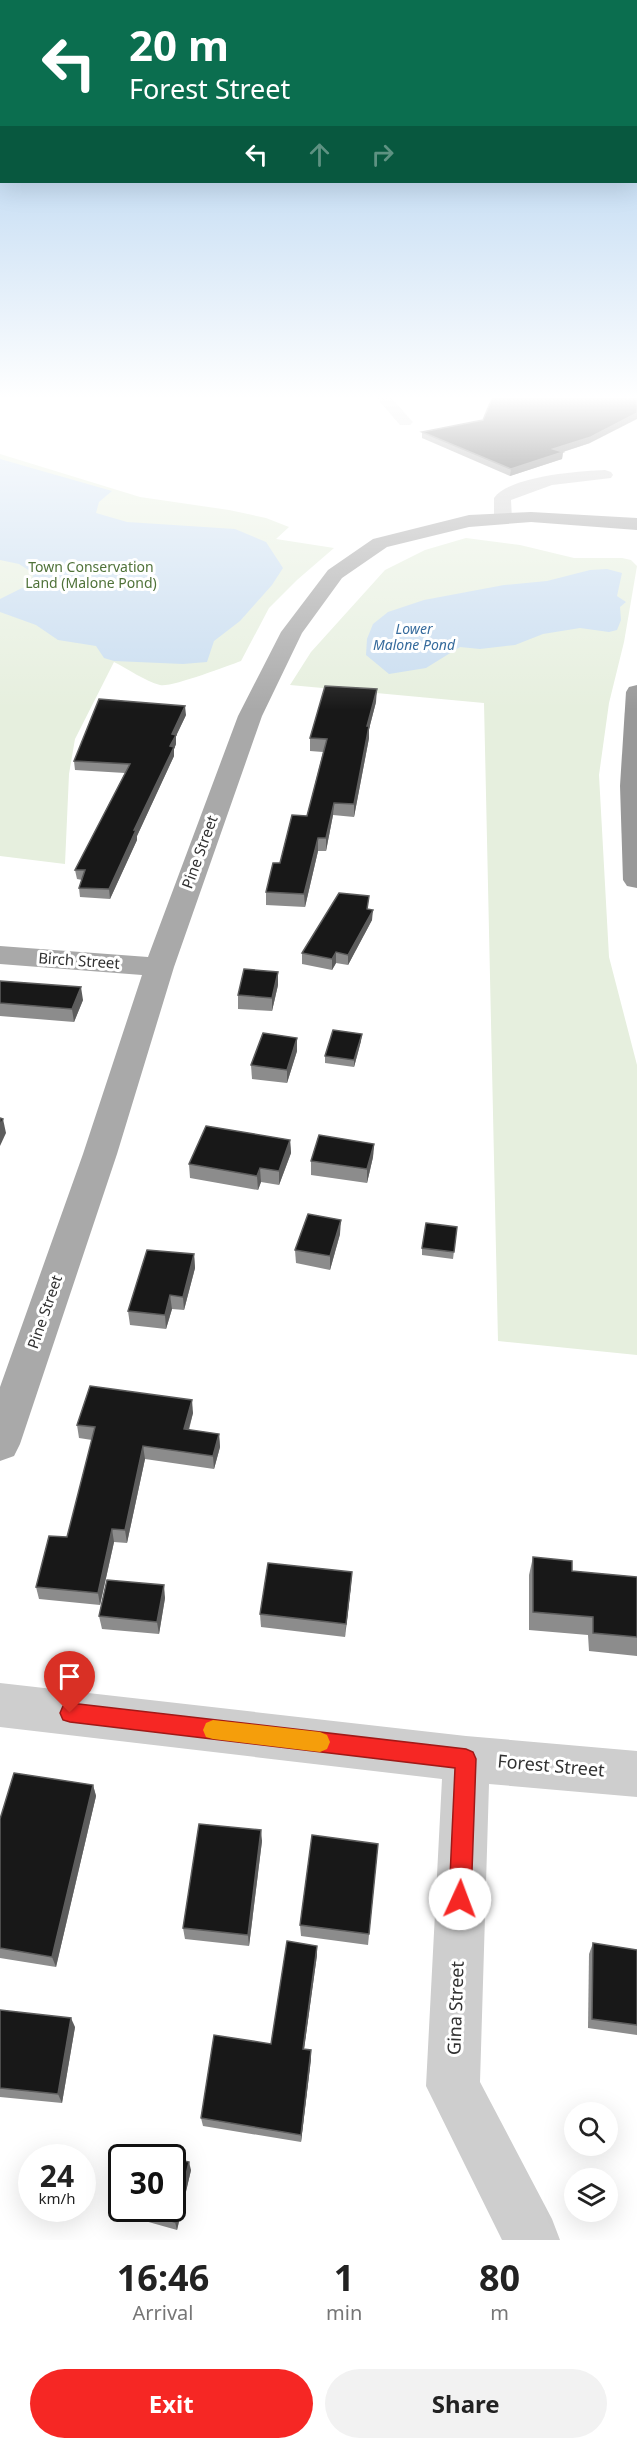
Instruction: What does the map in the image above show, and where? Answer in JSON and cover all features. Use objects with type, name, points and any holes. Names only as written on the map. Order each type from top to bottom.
[{"type":"highway","points":[[637,692],[632,786],[637,880]]},
{"type":"main road","name":"Pine Street","points":[[0,1444],[100,1154],[159,967],[250,716],[292,632],[334,574],[380,543],[469,521],[531,518],[637,524]]},
{"type":"main road","name":"Birch Street","points":[[0,955],[159,967]]},
{"type":"street","points":[[502,501],[503,519]]},
{"type":"street","name":"Forest Street","points":[[0,1705],[466,1759],[637,1774]]},
{"type":"street","name":"Gina Street","points":[[466,1759],[453,2086],[532,2239]]},
{"type":"green space","name":"Town Conservation Land (Malone Pond)","points":[[0,501],[164,501],[266,518],[289,527],[276,539],[334,548],[269,608],[241,661],[166,685],[148,681],[114,662],[75,739],[69,774],[65,864],[0,856]]},
{"type":"green space","points":[[466,538],[520,545],[574,558],[622,558],[631,560],[637,566],[624,642],[609,703],[599,775],[609,957],[637,1065],[637,1355],[498,1341],[484,703],[290,685],[311,652],[385,570],[425,550]]},
{"type":"water","points":[[0,501],[101,501],[96,513],[127,522],[235,529],[266,542],[283,568],[272,585],[240,621],[214,641],[207,662],[183,664],[114,661],[104,658],[96,646],[58,640],[36,625],[0,612],[0,599],[32,583],[33,573],[19,564],[0,560]]},
{"type":"water","name":"Lower Malone Pond","points":[[607,569],[622,573],[617,596],[626,602],[620,607],[621,620],[617,630],[609,632],[580,628],[543,634],[515,645],[480,649],[460,647],[426,668],[389,674],[366,655],[367,639],[373,624],[388,612],[424,600],[504,585],[547,581],[590,570]]},
{"type":"building","points":[[325,686],[377,689],[367,726],[369,726],[354,804],[334,803],[326,838],[318,838],[304,894],[266,892],[273,863],[280,863],[292,815],[307,816],[327,739],[310,738]]},
{"type":"building","points":[[99,699],[185,706],[172,734],[176,735],[170,746],[174,747],[134,830],[136,830],[109,889],[79,888],[85,870],[75,870],[130,764],[74,761]]},
{"type":"building","points":[[339,893],[369,896],[367,909],[373,910],[348,955],[336,952],[332,959],[302,953]]},
{"type":"building","points":[[244,969],[278,972],[272,998],[238,995]]},
{"type":"building","points":[[0,981],[81,987],[72,1009],[0,1003]]},
{"type":"building","points":[[333,1030],[362,1034],[354,1060],[325,1056]]},
{"type":"building","points":[[263,1033],[297,1038],[287,1070],[251,1065]]},
{"type":"building","points":[[206,1126],[290,1140],[279,1171],[260,1168],[257,1176],[189,1164]]},
{"type":"building","points":[[319,1135],[374,1144],[367,1169],[311,1161]]},
{"type":"building","points":[[308,1214],[341,1220],[330,1256],[295,1250]]},
{"type":"building","points":[[426,1223],[457,1227],[454,1252],[422,1248]]},
{"type":"building","points":[[147,1250],[194,1254],[183,1297],[170,1295],[165,1315],[128,1311]]},
{"type":"building","points":[[90,1386],[192,1400],[184,1429],[219,1434],[213,1456],[143,1446],[125,1530],[112,1529],[98,1593],[36,1587],[49,1536],[67,1537],[95,1427],[77,1425]]},
{"type":"building","points":[[533,1557],[572,1561],[572,1571],[637,1577],[637,1637],[593,1633],[593,1617],[533,1612]]},
{"type":"building","points":[[268,1563],[352,1572],[346,1624],[260,1614]]},
{"type":"building","points":[[107,1580],[164,1585],[157,1622],[99,1616]]},
{"type":"building","points":[[14,1773],[93,1785],[52,1957],[0,1948],[0,1819]]},
{"type":"building","points":[[199,1824],[261,1830],[248,1935],[183,1928]]},
{"type":"building","points":[[312,1835],[378,1844],[369,1934],[300,1925]]},
{"type":"building","points":[[287,1941],[317,1946],[303,2049],[311,2050],[301,2135],[201,2118],[214,2035],[271,2044]]},
{"type":"building","points":[[593,1943],[637,1950],[637,2025],[592,2019]]},
{"type":"building","points":[[0,2010],[71,2018],[58,2094],[0,2088]]},
{"type":"slow traffic","points":[[213,1730],[320,1742]]},
{"type":"route","points":[[70,1713],[466,1759],[460,1899]]}]
